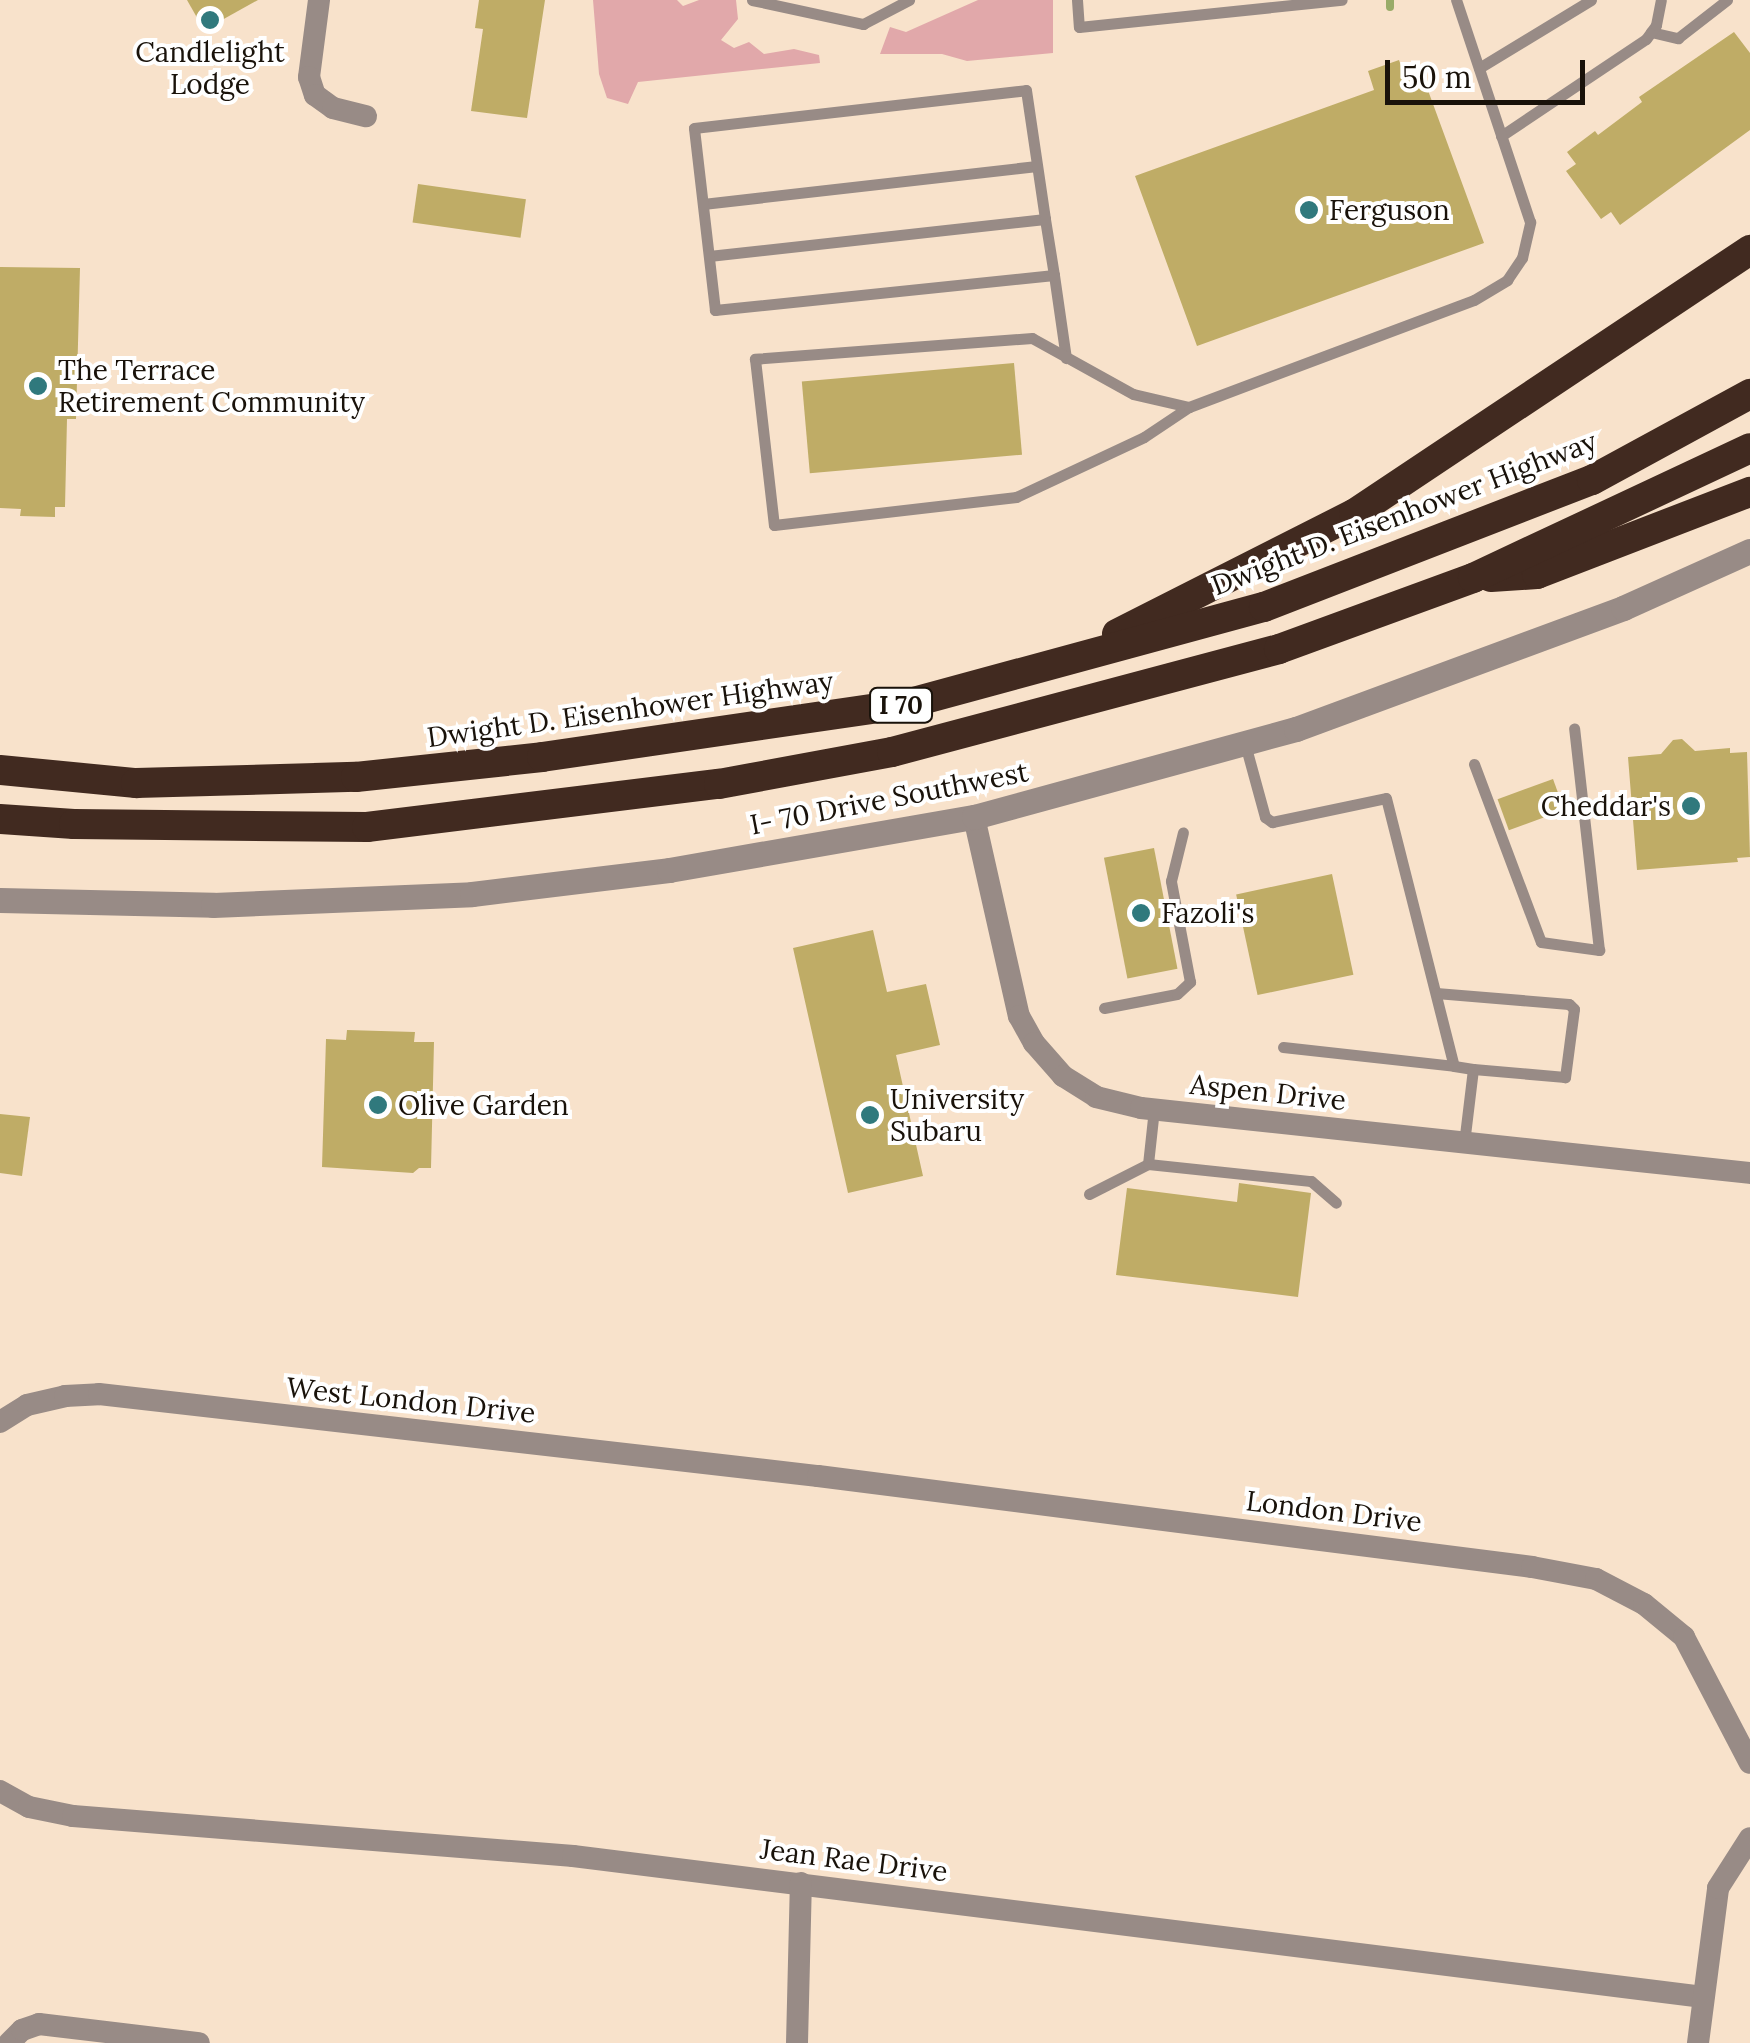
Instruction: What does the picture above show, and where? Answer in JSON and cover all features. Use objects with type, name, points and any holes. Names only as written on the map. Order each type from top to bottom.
[{"type":"highway","points":[[1061,662],[1354,514],[1750,250]]},
{"type":"highway","name":"Dwight D. Eisenhower Highway","points":[[0,770],[136,783],[356,777],[542,757],[910,703],[1264,607],[1574,487],[1750,394]]},
{"type":"highway","name":"I 70","points":[[0,818],[74,824],[367,827],[719,784],[892,752],[1279,649],[1473,578],[1750,448]]},
{"type":"highway","points":[[1473,578],[1537,574],[1750,492]]},
{"type":"street","points":[[319,0],[309,77],[315,95],[334,108],[366,116]]},
{"type":"street","name":"I- 70 Drive Southwest","points":[[0,900],[213,905],[472,894],[669,870],[974,818],[1245,744],[1624,608],[1750,552]]},
{"type":"street","name":"Aspen Drive","points":[[974,818],[1019,1016],[1034,1043],[1064,1076],[1096,1097],[1154,1110],[1750,1174]]},
{"type":"street","name":"West London Drive","points":[[1,1421],[46,1400],[98,1394],[818,1476]]},
{"type":"street","name":"London Drive","points":[[818,1476],[1532,1567],[1596,1579],[1644,1604],[1684,1637],[1750,1763]]},
{"type":"street","name":"Jean Rae Drive","points":[[0,1790],[30,1807],[72,1816],[573,1856],[1703,1997]]},
{"type":"street","points":[[1698,2043],[1718,1888],[1750,1838]]},
{"type":"street","points":[[797,2043],[801,1883]]},
{"type":"street","points":[[15,2036],[39,2024],[199,2043]]},
{"type":"lane","points":[[752,0],[863,24],[909,0]]},
{"type":"lane","points":[[1077,0],[1078,28],[1342,0]]},
{"type":"lane","points":[[1189,407],[1133,394],[1032,338],[755,359],[774,524],[1016,497],[1144,437],[1189,407],[1474,300],[1507,280],[1522,258],[1530,222],[1456,0]]},
{"type":"lane","points":[[1478,68],[1591,0]]},
{"type":"lane","points":[[1501,136],[1646,40],[1661,0]]},
{"type":"lane","points":[[1651,32],[1678,38],[1727,0]]},
{"type":"lane","points":[[1054,275],[715,310],[694,128],[1026,90],[1054,275],[1066,358]]},
{"type":"lane","points":[[703,204],[1037,166]]},
{"type":"lane","points":[[709,256],[1045,219]]},
{"type":"lane","points":[[1474,764],[1541,942],[1598,950],[1574,728]]},
{"type":"lane","points":[[1245,744],[1265,818],[1272,822],[1386,798],[1454,1066]]},
{"type":"lane","points":[[1104,1008],[1177,994],[1190,982],[1171,881],[1183,832]]},
{"type":"lane","points":[[1283,1047],[1565,1077],[1574,1009],[1570,1004],[1436,992]]},
{"type":"lane","points":[[1464,1143],[1473,1069]]},
{"type":"lane","points":[[1148,1164],[1154,1110]]},
{"type":"lane","points":[[1089,1194],[1148,1164],[1312,1181],[1336,1204]]},
{"type":"shaded area","points":[[593,0],[677,0],[683,6],[699,0],[736,0],[738,19],[721,40],[734,48],[749,42],[764,54],[794,49],[819,55],[820,63],[638,82],[628,104],[607,98],[599,74]]},
{"type":"shaded area","points":[[978,0],[1053,0],[1053,53],[967,61],[942,54],[880,54],[890,27],[906,32]]},
{"type":"building","name":"Candlelight Lodge","points":[[187,0],[258,0],[204,30]]},
{"type":"building","points":[[479,0],[545,0],[527,118],[471,111],[483,29],[475,28]]},
{"type":"building","points":[[1734,32],[1750,53],[1750,130],[1620,225],[1611,212],[1601,219],[1566,171],[1576,164],[1567,152],[1595,131],[1598,135],[1642,102],[1639,97]]},
{"type":"building","name":"Ferguson","points":[[1399,60],[1406,80],[1422,74],[1484,243],[1197,346],[1135,176],[1374,90],[1368,71]]},
{"type":"building","points":[[418,184],[526,199],[521,238],[413,223]]},
{"type":"building","name":"The Terrace Retirement Community","points":[[0,267],[80,268],[76,419],[67,419],[65,507],[55,507],[55,517],[20,516],[21,509],[0,508]]},
{"type":"building","points":[[1014,363],[1022,455],[810,473],[802,382]]},
{"type":"building","name":"Cheddar's","points":[[1682,739],[1695,751],[1730,748],[1730,753],[1747,752],[1750,857],[1737,858],[1738,862],[1637,870],[1628,757],[1661,754],[1673,740]]},
{"type":"building","points":[[1553,779],[1564,810],[1509,830],[1498,799]]},
{"type":"building","name":"Fazoli's","points":[[1154,848],[1177,969],[1127,978],[1104,858]]},
{"type":"building","points":[[1332,874],[1353,975],[1258,995],[1236,894]]},
{"type":"building","name":"University Subaru","points":[[873,930],[887,992],[926,984],[940,1045],[896,1055],[923,1176],[848,1193],[793,948]]},
{"type":"building","name":"Olive Garden","points":[[347,1030],[415,1032],[414,1042],[434,1042],[431,1168],[419,1168],[413,1173],[322,1167],[326,1039],[346,1040]]},
{"type":"building","points":[[0,1114],[30,1117],[22,1176],[0,1173]]},
{"type":"building","points":[[1239,1183],[1311,1193],[1298,1297],[1116,1275],[1127,1188],[1237,1202]]},
{"type":"waterway","points":[[1390,0],[1390,7]]},
{"type":"place","name":"Candlelight Lodge","points":[[210,20]]},
{"type":"place","name":"Ferguson","points":[[1309,210]]},
{"type":"place","name":"The Terrace Retirement Community","points":[[38,386]]},
{"type":"place","name":"Cheddar's","points":[[1691,806]]},
{"type":"place","name":"Fazoli's","points":[[1141,913]]},
{"type":"place","name":"Olive Garden","points":[[378,1105]]},
{"type":"place","name":"University Subaru","points":[[870,1115]]}]
